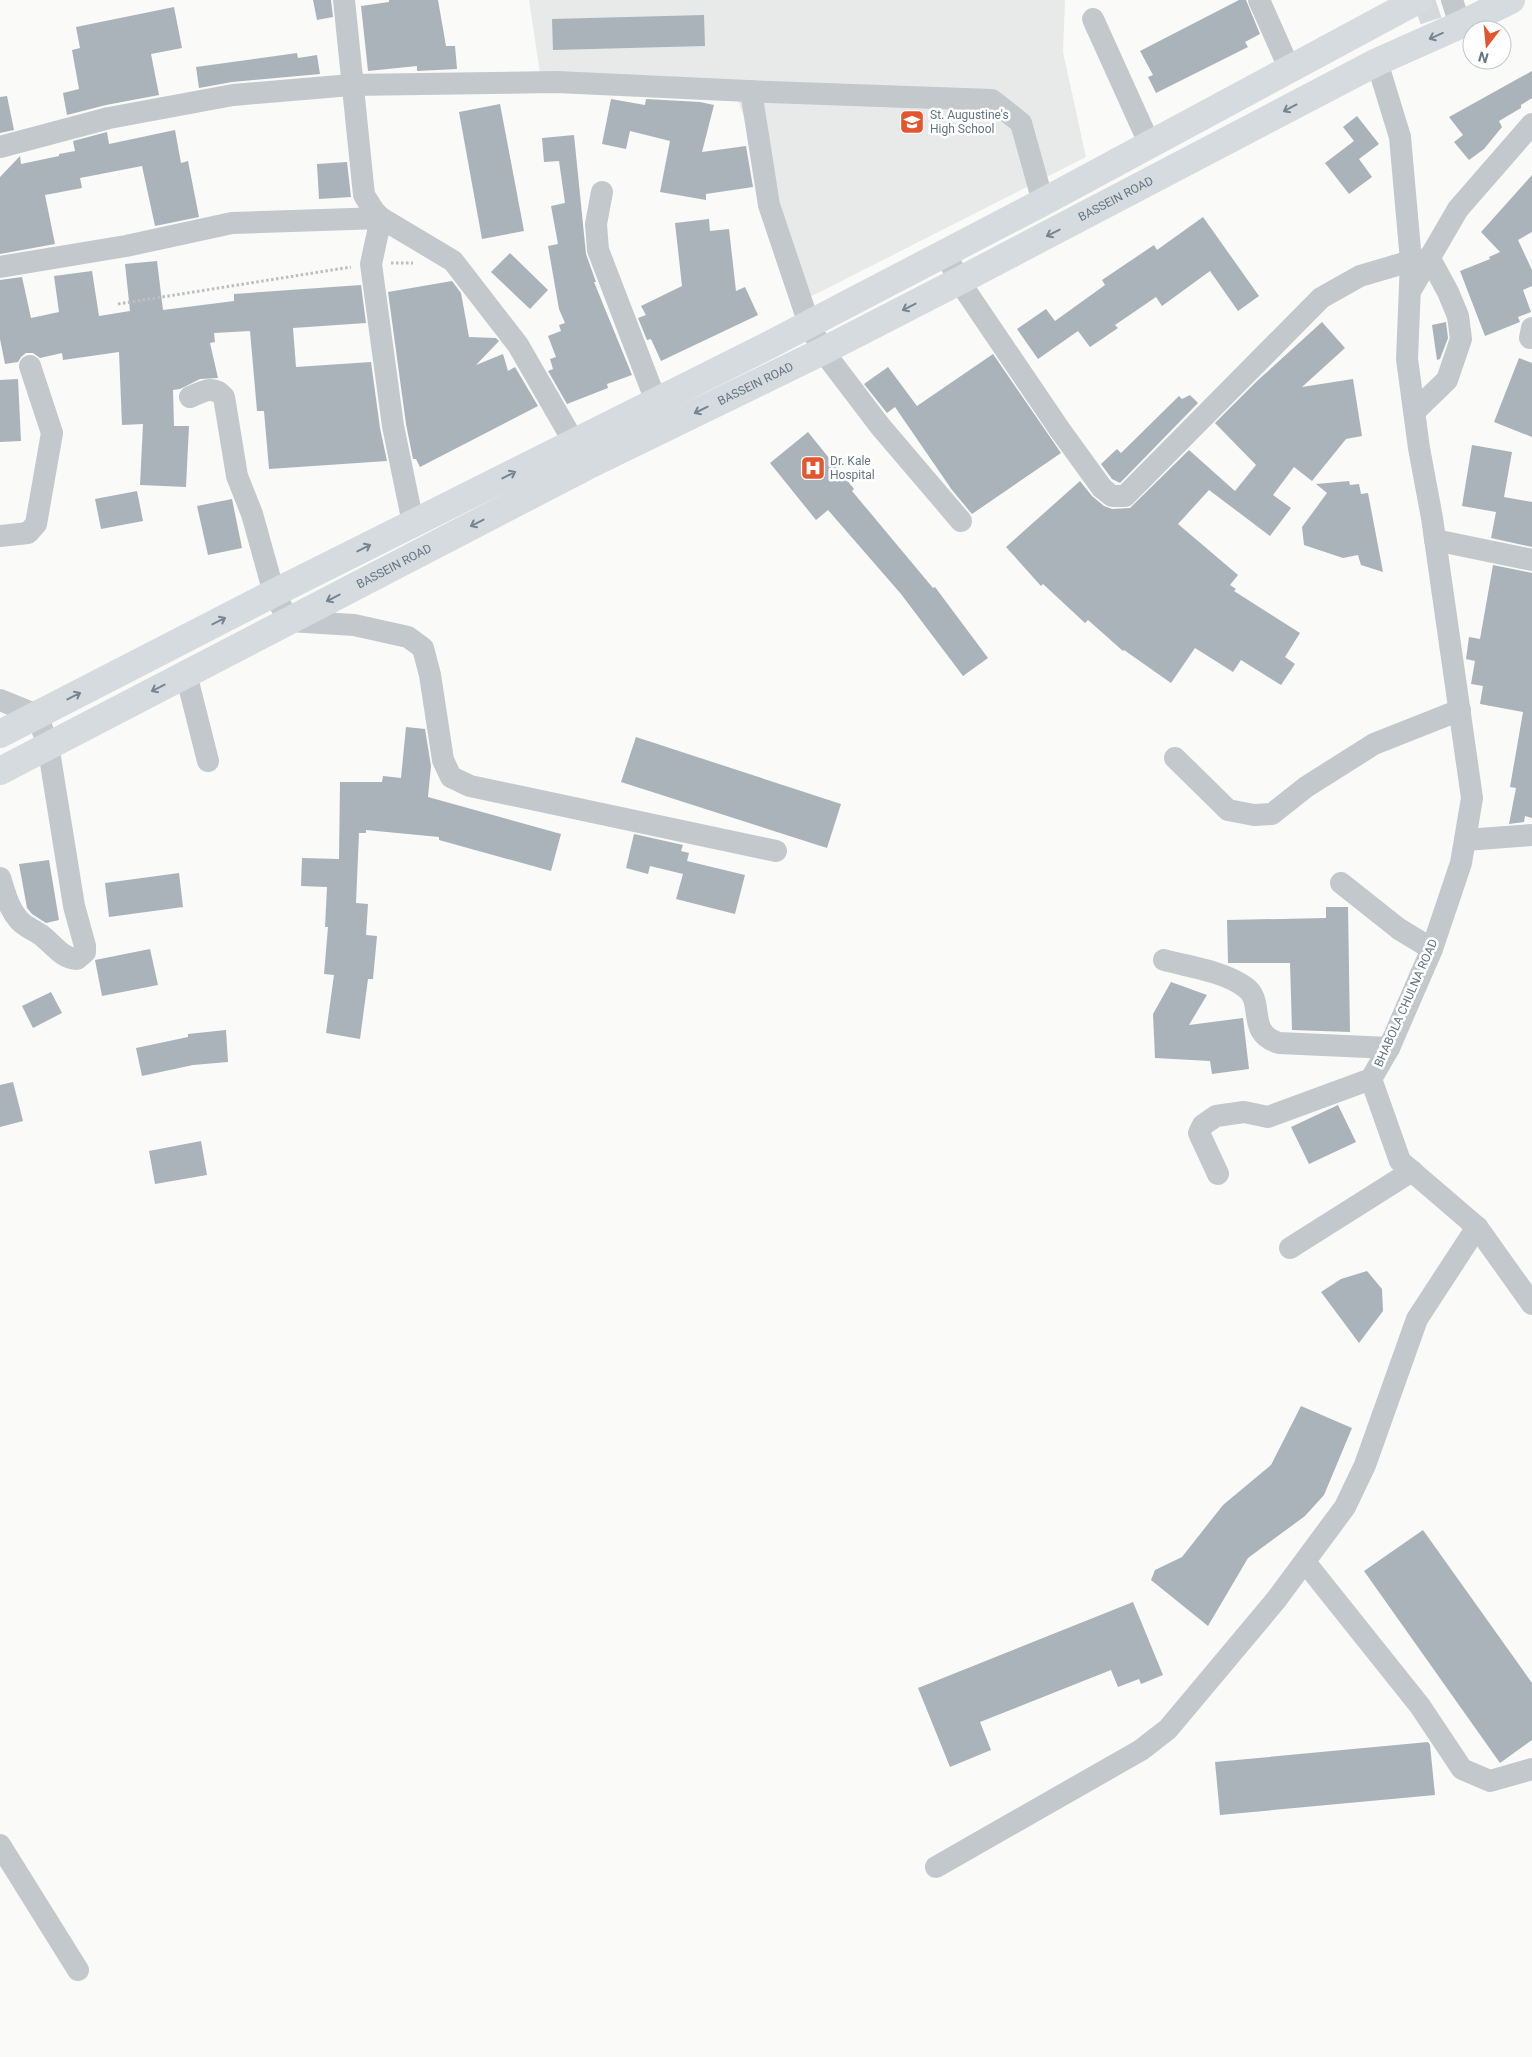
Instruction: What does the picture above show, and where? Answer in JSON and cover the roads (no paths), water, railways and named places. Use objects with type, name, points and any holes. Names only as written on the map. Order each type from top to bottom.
[{"type":"main road","points":[[0,734],[412,523],[809,324],[1043,202],[1418,0]]},
{"type":"main road","name":"BASSEIN ROAD","points":[[0,771],[588,466],[959,282],[1377,62],[1456,13],[1511,0]]},
{"type":"street","points":[[344,0],[351,86],[364,196],[381,218],[453,261],[518,345],[588,466]]},
{"type":"street","points":[[1259,0],[1290,70]]},
{"type":"street","points":[[1093,19],[1150,145]]},
{"type":"street","points":[[1377,62],[1400,137],[1420,259],[1448,292],[1458,316],[1462,339],[1447,380],[1416,411]]},
{"type":"street","points":[[0,147],[110,118],[233,95],[351,86],[557,82],[992,100],[1021,123],[1043,202]]},
{"type":"street","points":[[750,91],[769,205],[809,324],[823,351],[880,426],[961,521]]},
{"type":"street","points":[[946,252],[959,282],[1102,488],[1112,496],[1126,496],[1320,298],[1360,276],[1420,259],[1458,209],[1531,126]]},
{"type":"street","points":[[602,192],[596,224],[598,250],[656,402]]},
{"type":"street","points":[[381,218],[371,264],[393,426],[412,523]]},
{"type":"street","points":[[0,267],[126,246],[232,223],[381,218]]},
{"type":"street","name":"BHABOLA CHULNA ROAD","points":[[1420,259],[1409,293],[1408,359],[1416,411],[1419,448],[1435,540],[1472,798],[1461,863],[1432,949],[1389,1048],[1371,1079],[1400,1161],[1477,1227],[1532,1304]]},
{"type":"street","points":[[0,536],[28,533],[36,524],[52,433],[30,366]]},
{"type":"street","points":[[190,397],[211,389],[219,391],[224,396],[237,476],[252,514],[274,593],[289,621],[354,625],[408,637],[423,648],[430,674],[443,760],[451,777],[470,786],[776,851]]},
{"type":"street","points":[[1435,540],[1532,560]]},
{"type":"street","points":[[186,674],[208,761]]},
{"type":"street","points":[[0,700],[37,715],[48,746],[74,906],[85,952],[76,959],[62,954],[41,935],[26,927],[18,920],[8,904],[0,878]]},
{"type":"street","points":[[1175,758],[1228,810],[1254,815],[1272,814],[1306,787],[1374,744],[1460,710]]},
{"type":"street","points":[[1465,840],[1532,835]]},
{"type":"street","points":[[1341,884],[1400,930],[1432,949]]},
{"type":"street","points":[[1164,960],[1226,977],[1247,988],[1255,1002],[1260,1028],[1264,1036],[1270,1040],[1389,1048]]},
{"type":"street","points":[[1218,1174],[1199,1133],[1203,1125],[1216,1116],[1244,1112],[1268,1118],[1371,1079]]},
{"type":"street","points":[[1290,1248],[1412,1171]]},
{"type":"street","points":[[936,1867],[1141,1750],[1168,1729],[1276,1600],[1345,1507],[1366,1465],[1417,1319],[1477,1227]]},
{"type":"street","points":[[1305,1562],[1420,1706],[1462,1769],[1490,1781],[1532,1769]]},
{"type":"street","points":[[0,1845],[78,1970]]},
{"type":"tunnel","points":[[1424,0],[1436,36]]},
{"type":"place","name":"St. Augustine's High School","points":[[912,122]]},
{"type":"place","name":"Dr. Kale Hospital","points":[[813,468]]}]
